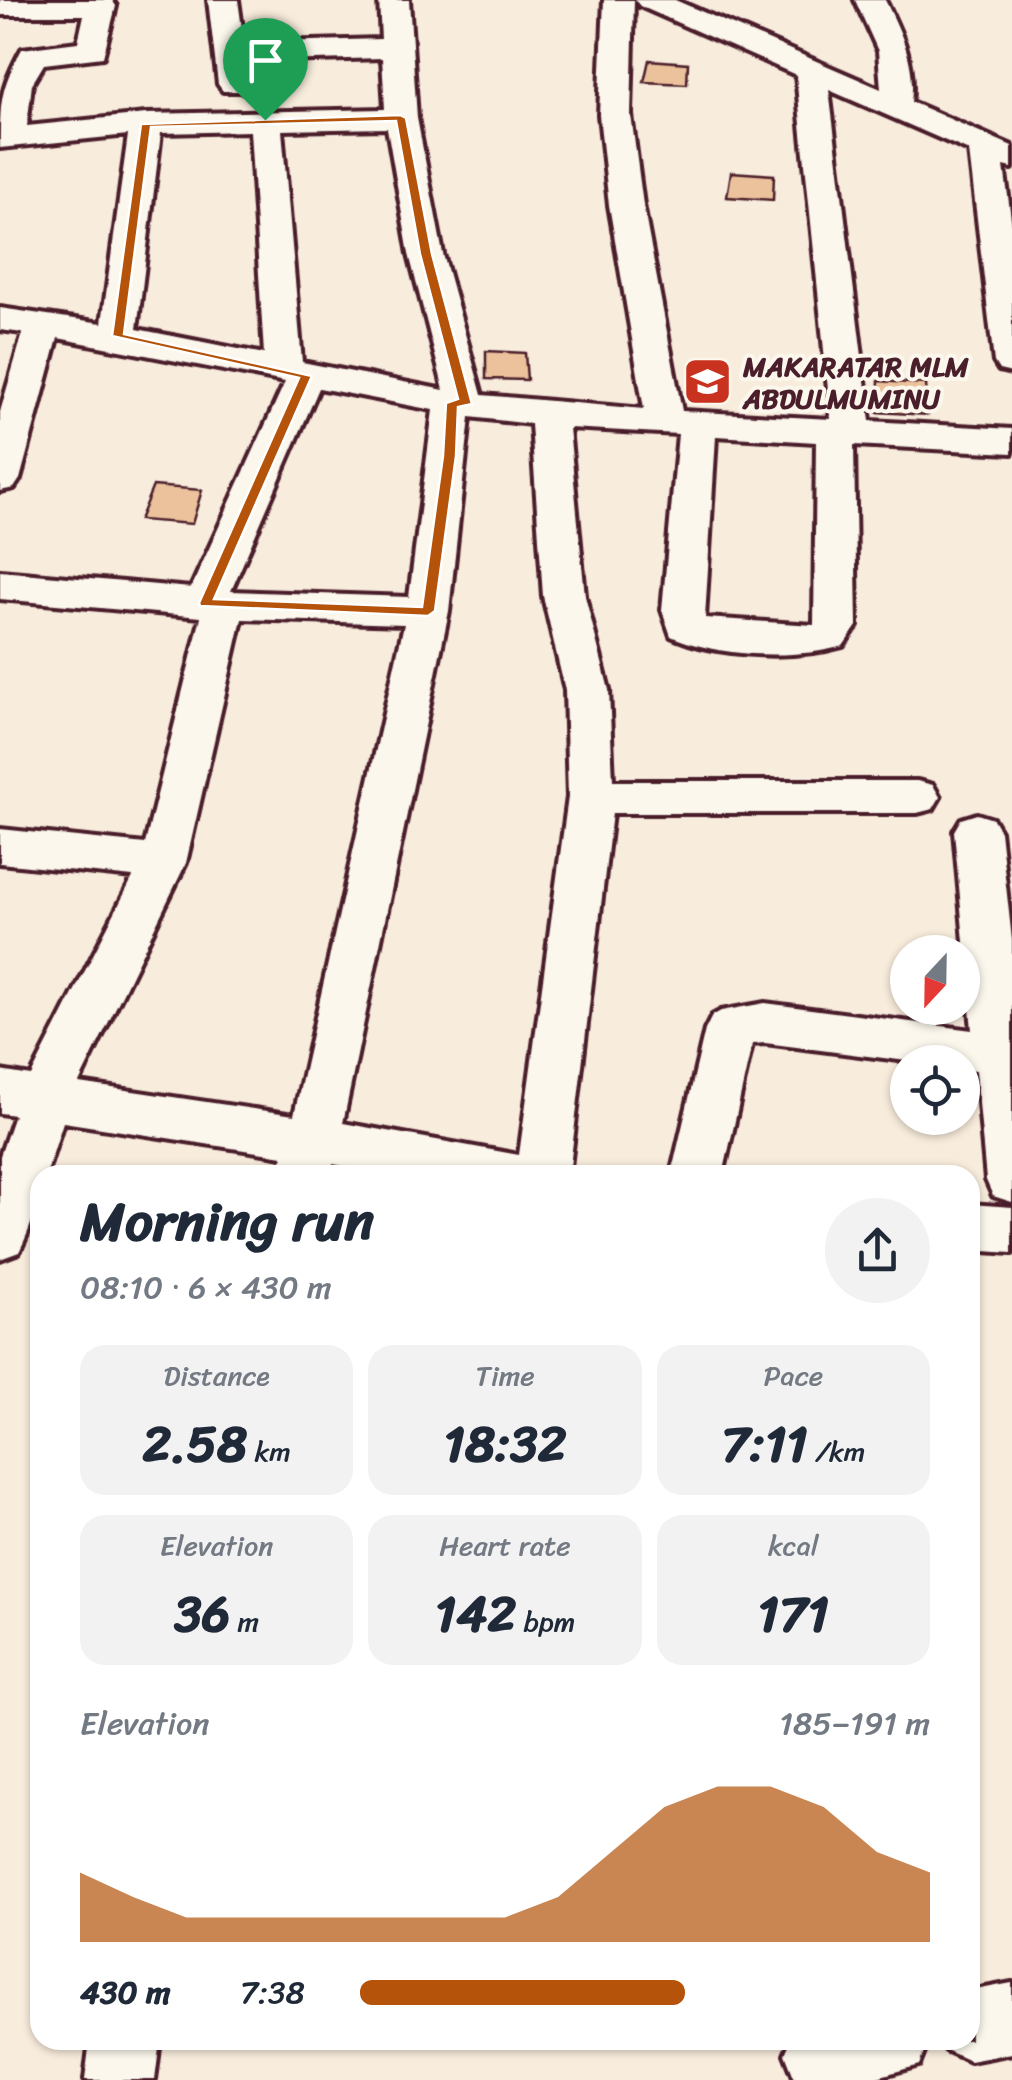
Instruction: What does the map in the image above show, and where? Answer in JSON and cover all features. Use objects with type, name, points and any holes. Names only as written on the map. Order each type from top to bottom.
[{"type":"street","points":[[0,1236],[22,1096],[163,863],[214,604],[295,374],[250,120],[223,0]]},
{"type":"street","points":[[308,1157],[428,611],[459,403],[400,118],[394,0]]},
{"type":"street","points":[[620,0],[618,133],[626,205],[682,421],[686,626],[706,635],[812,640],[828,636],[836,626],[844,433],[811,70]]},
{"type":"street","points":[[650,0],[998,152],[1012,362]]},
{"type":"street","points":[[870,0],[898,58],[895,106]]},
{"type":"street","points":[[0,6],[101,6],[92,50],[33,56],[16,84],[4,138],[146,124],[400,118]]},
{"type":"street","points":[[232,53],[396,48]]},
{"type":"street","points":[[118,336],[146,124]]},
{"type":"street","points":[[0,319],[118,336],[295,374],[459,403],[549,415],[682,421],[1011,449]]},
{"type":"street","points":[[0,479],[44,326]]},
{"type":"street","points":[[544,1165],[591,797],[588,690],[564,596],[549,415]]},
{"type":"street","points":[[0,585],[214,604],[428,611]]},
{"type":"street","points":[[591,797],[917,798]]},
{"type":"street","points":[[977,830],[1006,1055],[1012,1180]]},
{"type":"street","points":[[0,846],[163,863]]},
{"type":"street","points":[[700,1165],[730,1030],[739,1025],[765,1023],[1006,1055]]},
{"type":"street","points":[[22,1096],[308,1157],[400,1165]]},
{"type":"street","points":[[980,1228],[1012,1230]]},
{"type":"street","points":[[980,2024],[1012,2018]]},
{"type":"street","points":[[120,2080],[124,2050]]},
{"type":"street","points":[[822,2058],[854,2050]]},
{"type":"building","points":[[649,60],[688,63],[687,84],[644,82]]},
{"type":"building","points":[[731,172],[774,175],[773,200],[727,197]]},
{"type":"building","points":[[486,351],[525,353],[527,380],[486,379]]},
{"type":"building","points":[[879,381],[926,384],[928,415],[877,412]]},
{"type":"building","points":[[153,486],[202,490],[192,524],[139,520]]},
{"type":"place","name":"MAKARATAR MLM ABDULMUMINU","points":[[708,382]]},
{"type":"route","points":[[400,118],[426,254],[466,404],[452,403],[449,456],[428,611],[205,603],[306,376],[118,336],[146,124],[265,120],[400,118]]}]
